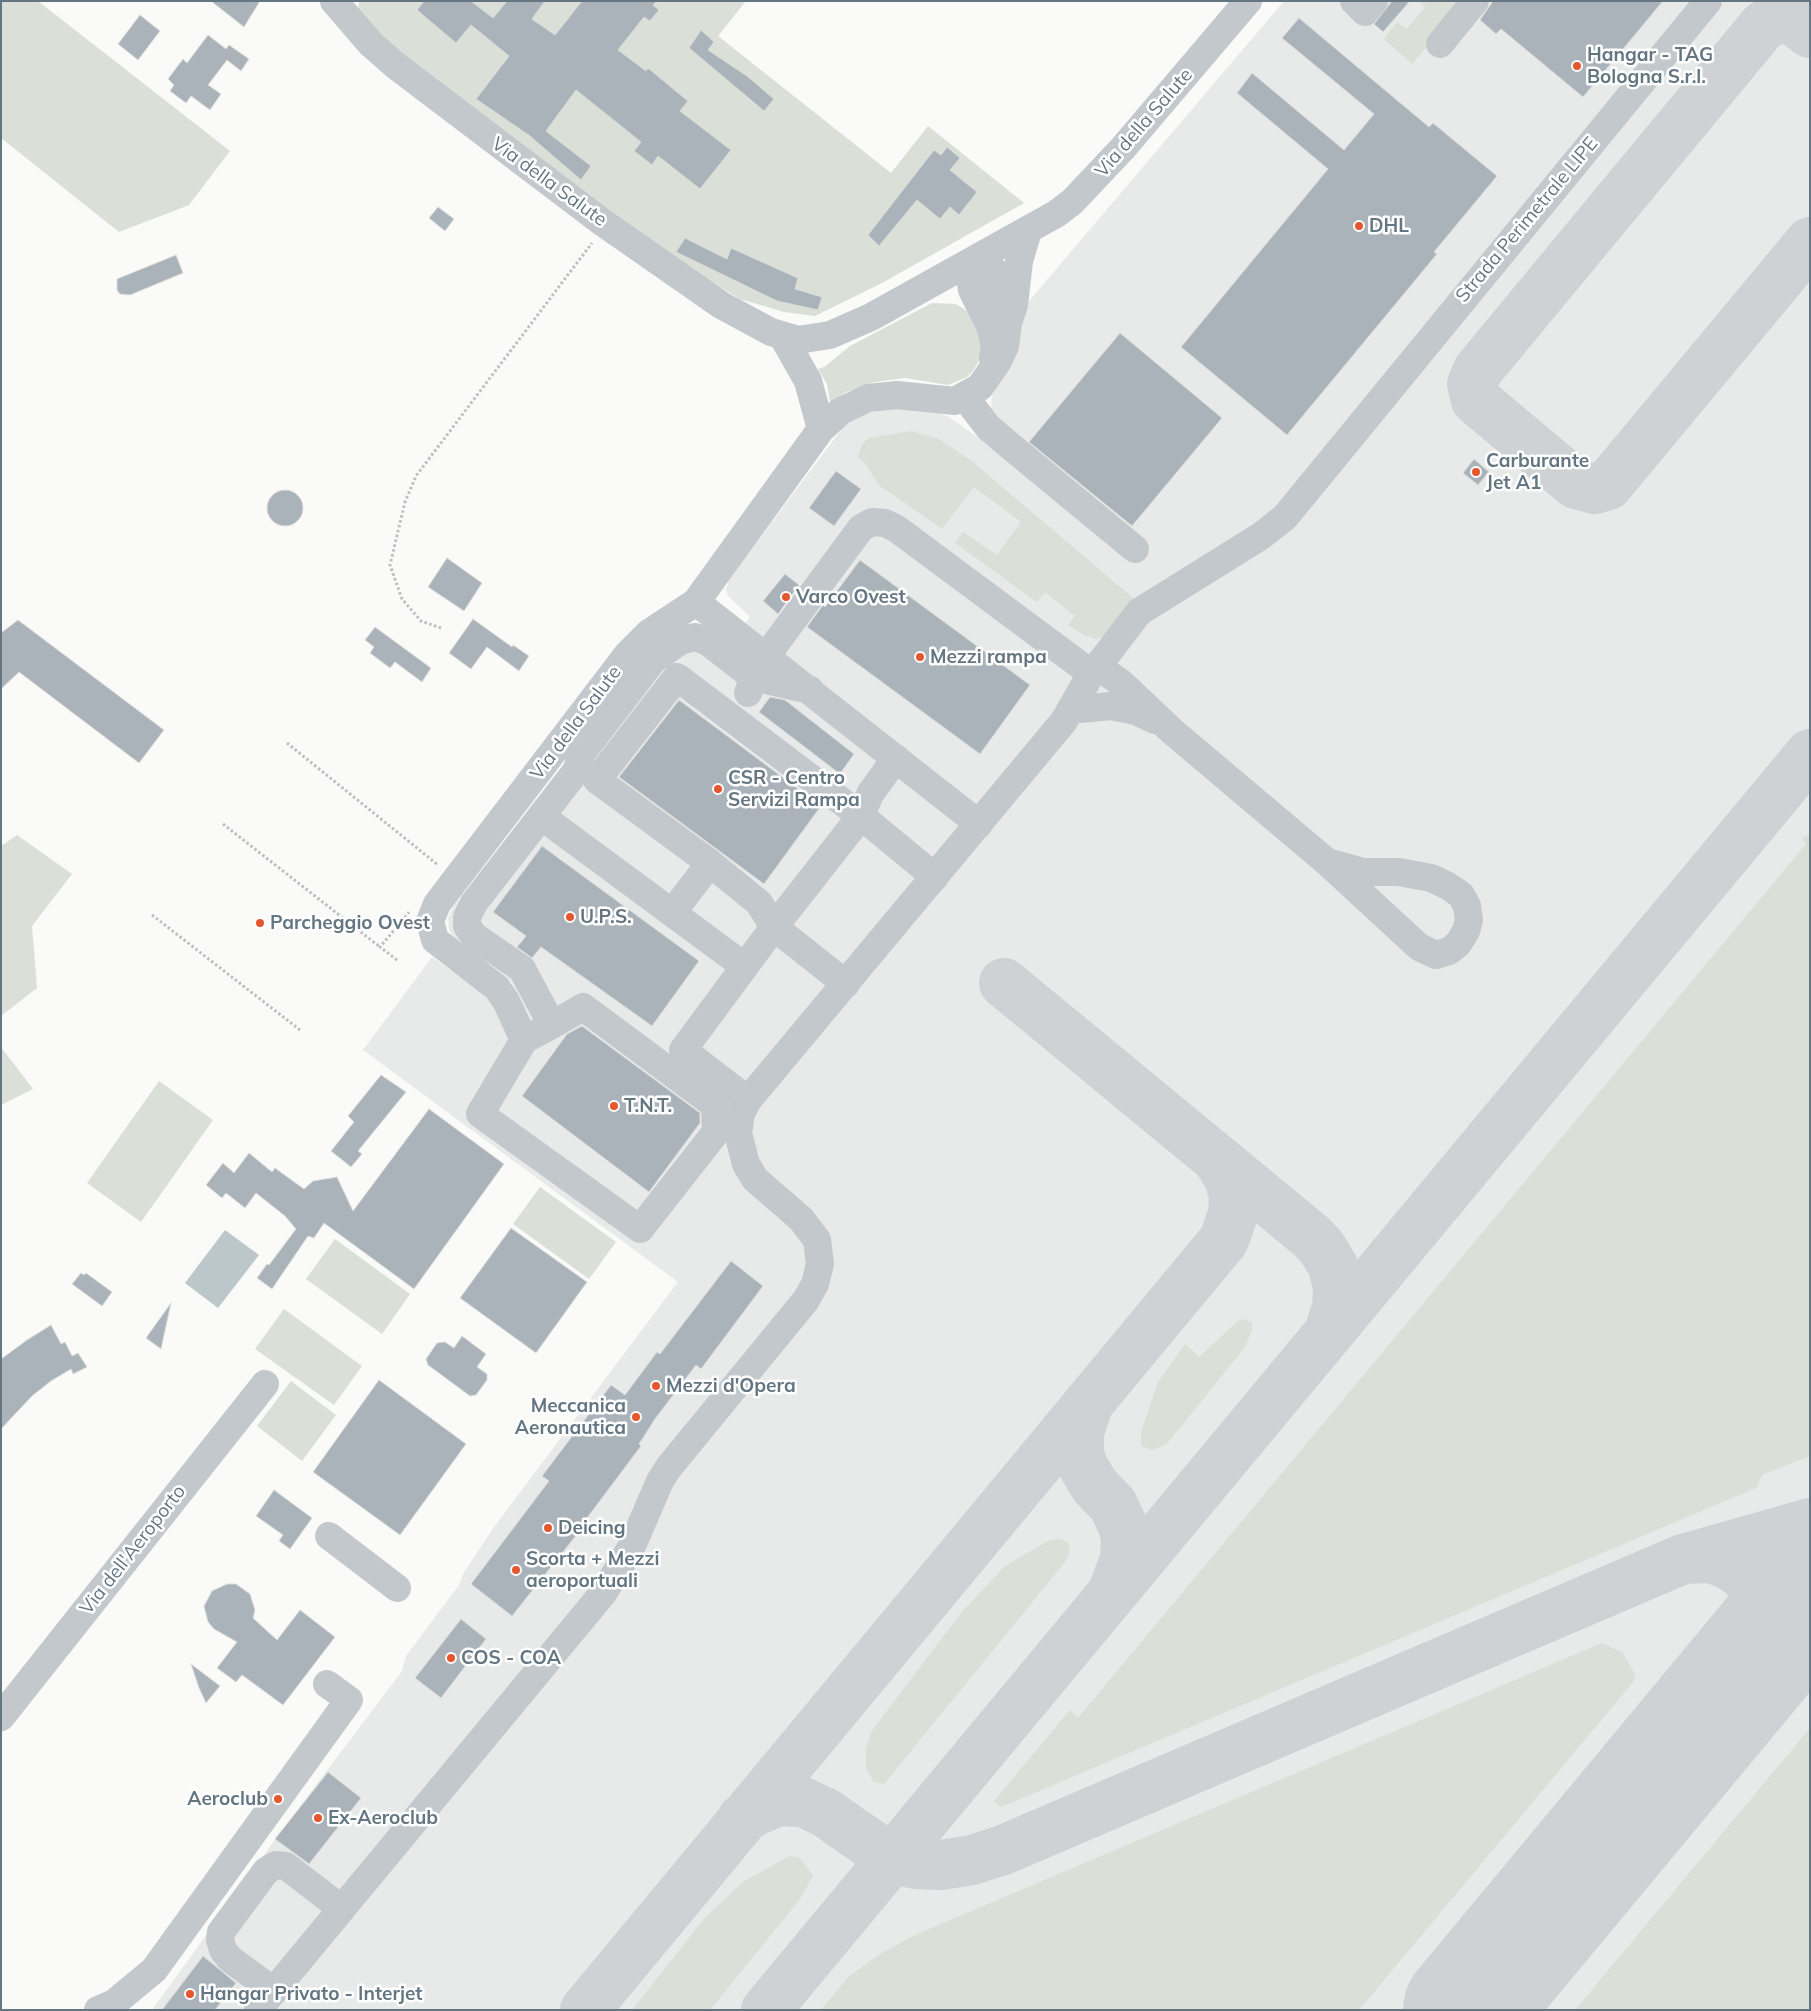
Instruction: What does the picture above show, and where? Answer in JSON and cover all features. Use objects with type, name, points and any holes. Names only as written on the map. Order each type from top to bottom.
[{"type":"street","name":"Via della Salute","points":[[334,1],[371,44],[413,80],[602,222],[721,305],[752,323],[783,337],[798,340],[830,335],[871,317],[1056,214],[1091,183],[1248,1]]},
{"type":"street","points":[[1354,1],[1365,12],[1374,1]]},
{"type":"street","points":[[1440,44],[1475,1]]},
{"type":"street","name":"Strada Perimetrale LIPE","points":[[266,2001],[604,1592],[632,1546],[668,1467],[806,1300],[814,1284],[820,1264],[817,1240],[812,1231],[755,1179],[746,1164],[738,1133],[741,1113],[748,1100],[979,824],[1070,710],[1095,670],[1139,612],[1261,536],[1285,517],[1346,440],[1708,1]]},
{"type":"street","points":[[1028,231],[1019,261],[1014,305],[1008,323],[1005,346],[988,377],[966,397],[988,427],[1134,549]]},
{"type":"street","points":[[988,377],[995,346],[990,326],[972,290],[973,261],[990,266],[995,272],[1008,323]]},
{"type":"street","points":[[783,337],[808,381],[821,429]]},
{"type":"street","name":"Via della Salute","points":[[520,1032],[497,988],[435,940],[430,921],[437,904],[627,655],[649,633],[696,602],[821,429],[841,411],[868,398],[897,395],[955,402],[966,397]]},
{"type":"street","points":[[755,734],[749,720],[751,673],[860,528],[872,522],[884,523],[898,529],[1095,670],[1120,682],[1173,732],[1326,862],[1419,947],[1436,955],[1449,951],[1458,944],[1466,931],[1469,920],[1467,906],[1461,895],[1448,886],[1431,878],[1399,872],[1363,872],[1326,862]]},
{"type":"street","points":[[696,602],[751,673]]},
{"type":"street","points":[[552,1025],[522,969],[474,936],[467,926],[467,917],[474,903],[577,770],[581,754],[653,660],[680,641],[695,636],[708,642],[751,673],[810,690],[979,824]]},
{"type":"street","points":[[846,984],[774,927],[759,903],[710,863],[597,780],[677,677],[755,734],[861,816],[935,877]]},
{"type":"street","points":[[1070,710],[1111,706],[1136,711],[1157,721],[1173,732]]},
{"type":"street","points":[[748,1100],[683,1050],[744,966],[861,816],[870,794],[896,758]]},
{"type":"street","points":[[541,816],[744,966]]},
{"type":"street","points":[[666,908],[710,863]]},
{"type":"street","points":[[583,1007],[716,1105],[716,1132],[640,1229],[480,1114],[520,1032],[552,1025],[583,1007]]},
{"type":"street","name":"Via dell'Aeroporto","points":[[1,1717],[265,1384]]},
{"type":"street","points":[[329,1536],[397,1588]]},
{"type":"street","points":[[98,2010],[114,2003],[154,1970],[348,1700],[327,1684]]},
{"type":"street","points":[[266,2001],[223,1950],[220,1940],[221,1932],[266,1871],[276,1865],[286,1866],[342,1909]]},
{"type":"path","points":[[441,628],[421,622],[402,599],[390,565],[405,502],[416,476],[589,249],[602,222]]},
{"type":"path","points":[[287,743],[443,869]]},
{"type":"path","points":[[223,824],[396,960]]},
{"type":"path","points":[[380,947],[412,908]]},
{"type":"path","points":[[152,914],[300,1030]]},
{"type":"shaded area","points":[[1,1],[38,1],[230,151],[189,205],[119,232],[1,138]]},
{"type":"shaded area","points":[[359,1],[746,1],[718,36],[891,173],[928,126],[1024,203],[882,283],[815,316],[784,312],[740,299],[666,254],[389,46],[358,11]]},
{"type":"shaded area","points":[[1284,1],[1810,1],[1810,2010],[152,2010],[274,1841],[402,1671],[406,1656],[459,1585],[463,1574],[494,1527],[678,1282],[363,1050],[432,957],[480,991],[491,1003],[505,1030],[528,1017],[511,982],[455,942],[449,929],[448,918],[453,907],[647,656],[728,647],[750,617],[728,596],[726,590],[729,579],[844,426],[864,414],[897,406],[937,412],[949,417],[979,438],[996,418],[991,409],[992,395],[1024,307]]},
{"type":"shaded area","points":[[1419,1],[1464,1],[1412,64],[1384,39],[1397,22],[1407,29],[1425,7]]},
{"type":"shaded area","points":[[932,303],[956,304],[973,315],[979,324],[983,354],[967,377],[948,385],[905,378],[875,382],[846,392],[830,402],[827,384],[818,369],[824,367],[850,346]]},
{"type":"shaded area","points":[[911,431],[939,439],[973,462],[1134,599],[1105,636],[1096,639],[1082,634],[1068,625],[1075,616],[1045,592],[1037,602],[955,543],[963,532],[997,555],[1021,522],[974,487],[942,529],[880,486],[865,463],[858,457],[862,444],[869,438]]},
{"type":"shaded area","points":[[1810,834],[1810,1456],[1762,1475],[1756,1488],[1001,1807],[994,1801],[1070,1710],[1078,1718],[1806,844],[1802,838]]},
{"type":"shaded area","points":[[17,835],[72,874],[32,926],[37,988],[1,1016],[1,846]]},
{"type":"shaded area","points":[[1,1047],[33,1089],[1,1105]]},
{"type":"shaded area","points":[[159,1081],[213,1120],[141,1222],[87,1183]]},
{"type":"shaded area","points":[[540,1187],[616,1242],[589,1279],[513,1224]]},
{"type":"shaded area","points":[[225,1230],[259,1255],[218,1308],[185,1283]]},
{"type":"shaded area","points":[[335,1239],[410,1294],[382,1334],[306,1279]]},
{"type":"shaded area","points":[[284,1309],[362,1366],[334,1405],[255,1349]]},
{"type":"shaded area","points":[[1245,1319],[1252,1323],[1252,1330],[1245,1347],[1166,1445],[1152,1450],[1141,1446],[1141,1432],[1158,1382],[1185,1344],[1199,1357],[1238,1321]]},
{"type":"shaded area","points":[[291,1381],[336,1415],[302,1461],[257,1426]]},
{"type":"shaded area","points":[[1061,1539],[1068,1543],[1070,1552],[1065,1562],[884,1784],[873,1781],[866,1768],[866,1750],[871,1732],[961,1613],[1004,1567],[1049,1540]]},
{"type":"shaded area","points":[[1602,1643],[1622,1652],[1635,1674],[1634,1681],[1359,2010],[821,2010],[849,1976],[880,1954],[915,1935]]},
{"type":"shaded area","points":[[1810,1728],[1810,2010],[1575,2010]]},
{"type":"shaded area","points":[[790,1856],[800,1858],[813,1876],[800,1899],[710,2010],[632,2010],[704,1919],[744,1881]]},
{"type":"building","points":[[211,1],[260,1],[244,27]]},
{"type":"building","points":[[424,1],[471,1],[493,18],[507,1],[545,1],[532,19],[555,35],[582,1],[657,1],[653,5],[659,10],[650,21],[644,17],[618,50],[646,71],[648,68],[688,101],[680,111],[731,150],[700,189],[658,156],[652,165],[634,151],[641,142],[576,90],[546,131],[591,166],[581,180],[530,136],[476,99],[509,56],[471,25],[456,43],[417,10]]},
{"type":"building","points":[[1392,1],[1410,1],[1383,32],[1374,24]]},
{"type":"building","name":"Hangar - TAG Bologna S.r.l.","points":[[1493,1],[1663,1],[1583,97],[1501,29],[1496,34],[1480,20]]},
{"type":"building","points":[[140,15],[160,31],[138,60],[118,44]]},
{"type":"building","name":"DHL","points":[[1299,18],[1429,127],[1433,123],[1497,176],[1434,252],[1437,254],[1287,435],[1181,347],[1328,169],[1237,93],[1252,73],[1344,150],[1374,114],[1282,38]]},
{"type":"building","points":[[701,30],[714,42],[708,50],[747,76],[774,99],[764,111],[689,48]]},
{"type":"building","points":[[208,35],[226,49],[229,45],[249,59],[241,71],[227,60],[208,85],[221,94],[210,110],[191,96],[186,103],[170,91],[174,85],[168,79],[183,59],[187,63]]},
{"type":"building","points":[[947,147],[960,158],[950,170],[977,192],[959,215],[950,207],[940,219],[917,200],[879,246],[868,235],[934,150],[941,155]]},
{"type":"building","points":[[438,207],[454,219],[445,231],[429,218]]},
{"type":"building","points":[[685,238],[727,259],[731,248],[798,278],[795,289],[822,297],[818,310],[777,301],[676,252]]},
{"type":"building","points":[[176,255],[183,273],[130,295],[120,294],[117,290],[117,279]]},
{"type":"building","points":[[1120,333],[1222,418],[1132,526],[1029,442]]},
{"type":"building","name":"Carburante Jet A1","points":[[1474,459],[1489,472],[1478,485],[1463,473]]},
{"type":"building","points":[[836,471],[861,489],[834,526],[809,508]]},
{"type":"building","points":[[285,490],[292,491],[298,495],[302,501],[302,515],[298,521],[292,525],[285,526],[278,525],[272,521],[268,515],[267,508],[268,501],[272,495],[278,491]]},
{"type":"building","points":[[447,558],[482,583],[464,611],[428,587]]},
{"type":"building","name":"Mezzi rampa","points":[[860,560],[1030,685],[980,754],[807,627],[823,605],[825,607]]},
{"type":"building","points":[[785,574],[799,585],[778,614],[763,601]]},
{"type":"building","points":[[473,619],[512,647],[513,645],[529,656],[519,671],[487,647],[471,669],[449,653]]},
{"type":"building","points":[[18,620],[164,730],[139,763],[19,672],[1,689],[1,633]]},
{"type":"building","points":[[375,627],[431,668],[422,682],[395,662],[390,668],[370,653],[374,647],[365,640]]},
{"type":"building","points":[[770,697],[785,700],[854,754],[840,774],[759,712]]},
{"type":"building","name":"CSR - Centro Servizi Rampa","points":[[679,700],[821,806],[764,884],[619,777]]},
{"type":"building","name":"U.P.S.","points":[[542,846],[699,961],[652,1026],[541,947],[532,958],[517,947],[526,936],[493,912]]},
{"type":"building","name":"T.N.T.","points":[[582,1026],[700,1113],[700,1123],[649,1192],[522,1096],[567,1034]]},
{"type":"building","points":[[381,1075],[406,1092],[358,1151],[362,1154],[351,1167],[331,1151],[354,1122],[348,1116]]},
{"type":"building","points":[[429,1109],[504,1164],[414,1289],[324,1223],[314,1238],[308,1236],[272,1289],[257,1278],[296,1229],[285,1216],[256,1193],[245,1208],[226,1193],[222,1198],[206,1185],[223,1163],[234,1173],[249,1153],[272,1172],[275,1168],[304,1189],[313,1181],[337,1177],[353,1211]]},
{"type":"building","points":[[511,1228],[587,1282],[536,1353],[460,1298]]},
{"type":"building","points":[[731,1261],[763,1286],[701,1369],[696,1365],[655,1419],[639,1444],[641,1446],[584,1522],[586,1523],[512,1616],[471,1584],[549,1481],[542,1476],[611,1385],[625,1395],[657,1352],[660,1354]]},
{"type":"building","points":[[81,1273],[84,1275],[86,1273],[112,1292],[102,1306],[72,1284]]},
{"type":"building","points":[[171,1303],[161,1349],[146,1338]]},
{"type":"building","points":[[51,1325],[61,1344],[65,1342],[72,1356],[78,1353],[87,1367],[73,1374],[71,1369],[51,1381],[32,1396],[1,1429],[1,1359]]},
{"type":"building","points":[[462,1336],[486,1354],[477,1367],[487,1374],[487,1380],[476,1395],[470,1396],[428,1365],[426,1359],[437,1343],[445,1342],[454,1348]]},
{"type":"building","points":[[379,1380],[466,1444],[400,1535],[313,1472]]},
{"type":"building","points":[[274,1490],[312,1518],[290,1549],[279,1541],[283,1535],[256,1516]]},
{"type":"building","points":[[227,1584],[236,1584],[250,1594],[255,1610],[253,1618],[277,1640],[300,1610],[335,1637],[283,1705],[242,1675],[236,1682],[217,1668],[237,1642],[214,1629],[208,1622],[204,1606],[212,1591]]},
{"type":"building","name":"COS - COA","points":[[461,1619],[486,1639],[441,1698],[415,1678]]},
{"type":"building","points":[[191,1664],[220,1686],[206,1703],[199,1688]]},
{"type":"building","name":"Ex-Aeroclub","points":[[328,1772],[361,1798],[309,1864],[275,1839]]},
{"type":"building","points":[[203,1956],[236,1983],[215,2010],[162,2010]]},
{"type":"taxiway","points":[[1810,33],[1796,22],[1788,19],[1773,20],[1763,26],[1478,370],[1472,384],[1476,400],[1576,484],[1595,489],[1608,485],[1810,242]]},
{"type":"taxiway","points":[[766,2010],[1810,754]]},
{"type":"taxiway","points":[[1004,983],[1312,1237],[1322,1248],[1333,1266],[1338,1288],[1337,1308],[1329,1332]]},
{"type":"taxiway","points":[[585,2010],[1224,1240],[1233,1214],[1234,1196],[1229,1178],[1217,1159]]},
{"type":"taxiway","points":[[1088,1405],[1079,1432],[1079,1454],[1083,1466],[1094,1485],[1113,1505],[1123,1526],[1126,1538],[1125,1559],[1113,1591]]},
{"type":"taxiway","points":[[742,1819],[755,1811],[779,1801],[803,1802],[826,1813],[892,1859],[916,1864],[941,1865],[972,1860],[1003,1850],[1683,1559],[1810,1523]]},
{"type":"taxiway","points":[[1683,1559],[1710,1558],[1727,1564],[1743,1574],[1759,1596],[1764,1613],[1765,1632],[1756,1658],[1745,1672]]},
{"type":"runway","points":[[1465,2010],[1810,1595]]},
{"type":"place","name":"Hangar - TAG Bologna S.r.l.","points":[[1577,66]]},
{"type":"place","name":"DHL","points":[[1359,226]]},
{"type":"place","name":"Carburante Jet A1","points":[[1476,472]]},
{"type":"place","name":"Varco Ovest","points":[[786,597]]},
{"type":"place","name":"Mezzi rampa","points":[[920,657]]},
{"type":"place","name":"CSR - Centro Servizi Rampa","points":[[718,789]]},
{"type":"place","name":"U.P.S.","points":[[570,917]]},
{"type":"place","name":"Parcheggio Ovest","points":[[260,923]]},
{"type":"place","name":"T.N.T.","points":[[614,1106]]},
{"type":"place","name":"Mezzi d'Opera","points":[[656,1386]]},
{"type":"place","name":"Meccanica Aeronautica","points":[[636,1417]]},
{"type":"place","name":"Deicing","points":[[548,1528]]},
{"type":"place","name":"Scorta + Mezzi aeroportuali","points":[[516,1570]]},
{"type":"place","name":"COS - COA","points":[[451,1658]]},
{"type":"place","name":"Aeroclub","points":[[278,1799]]},
{"type":"place","name":"Ex-Aeroclub","points":[[318,1818]]},
{"type":"place","name":"Hangar Privato - Interjet","points":[[190,1994]]}]
